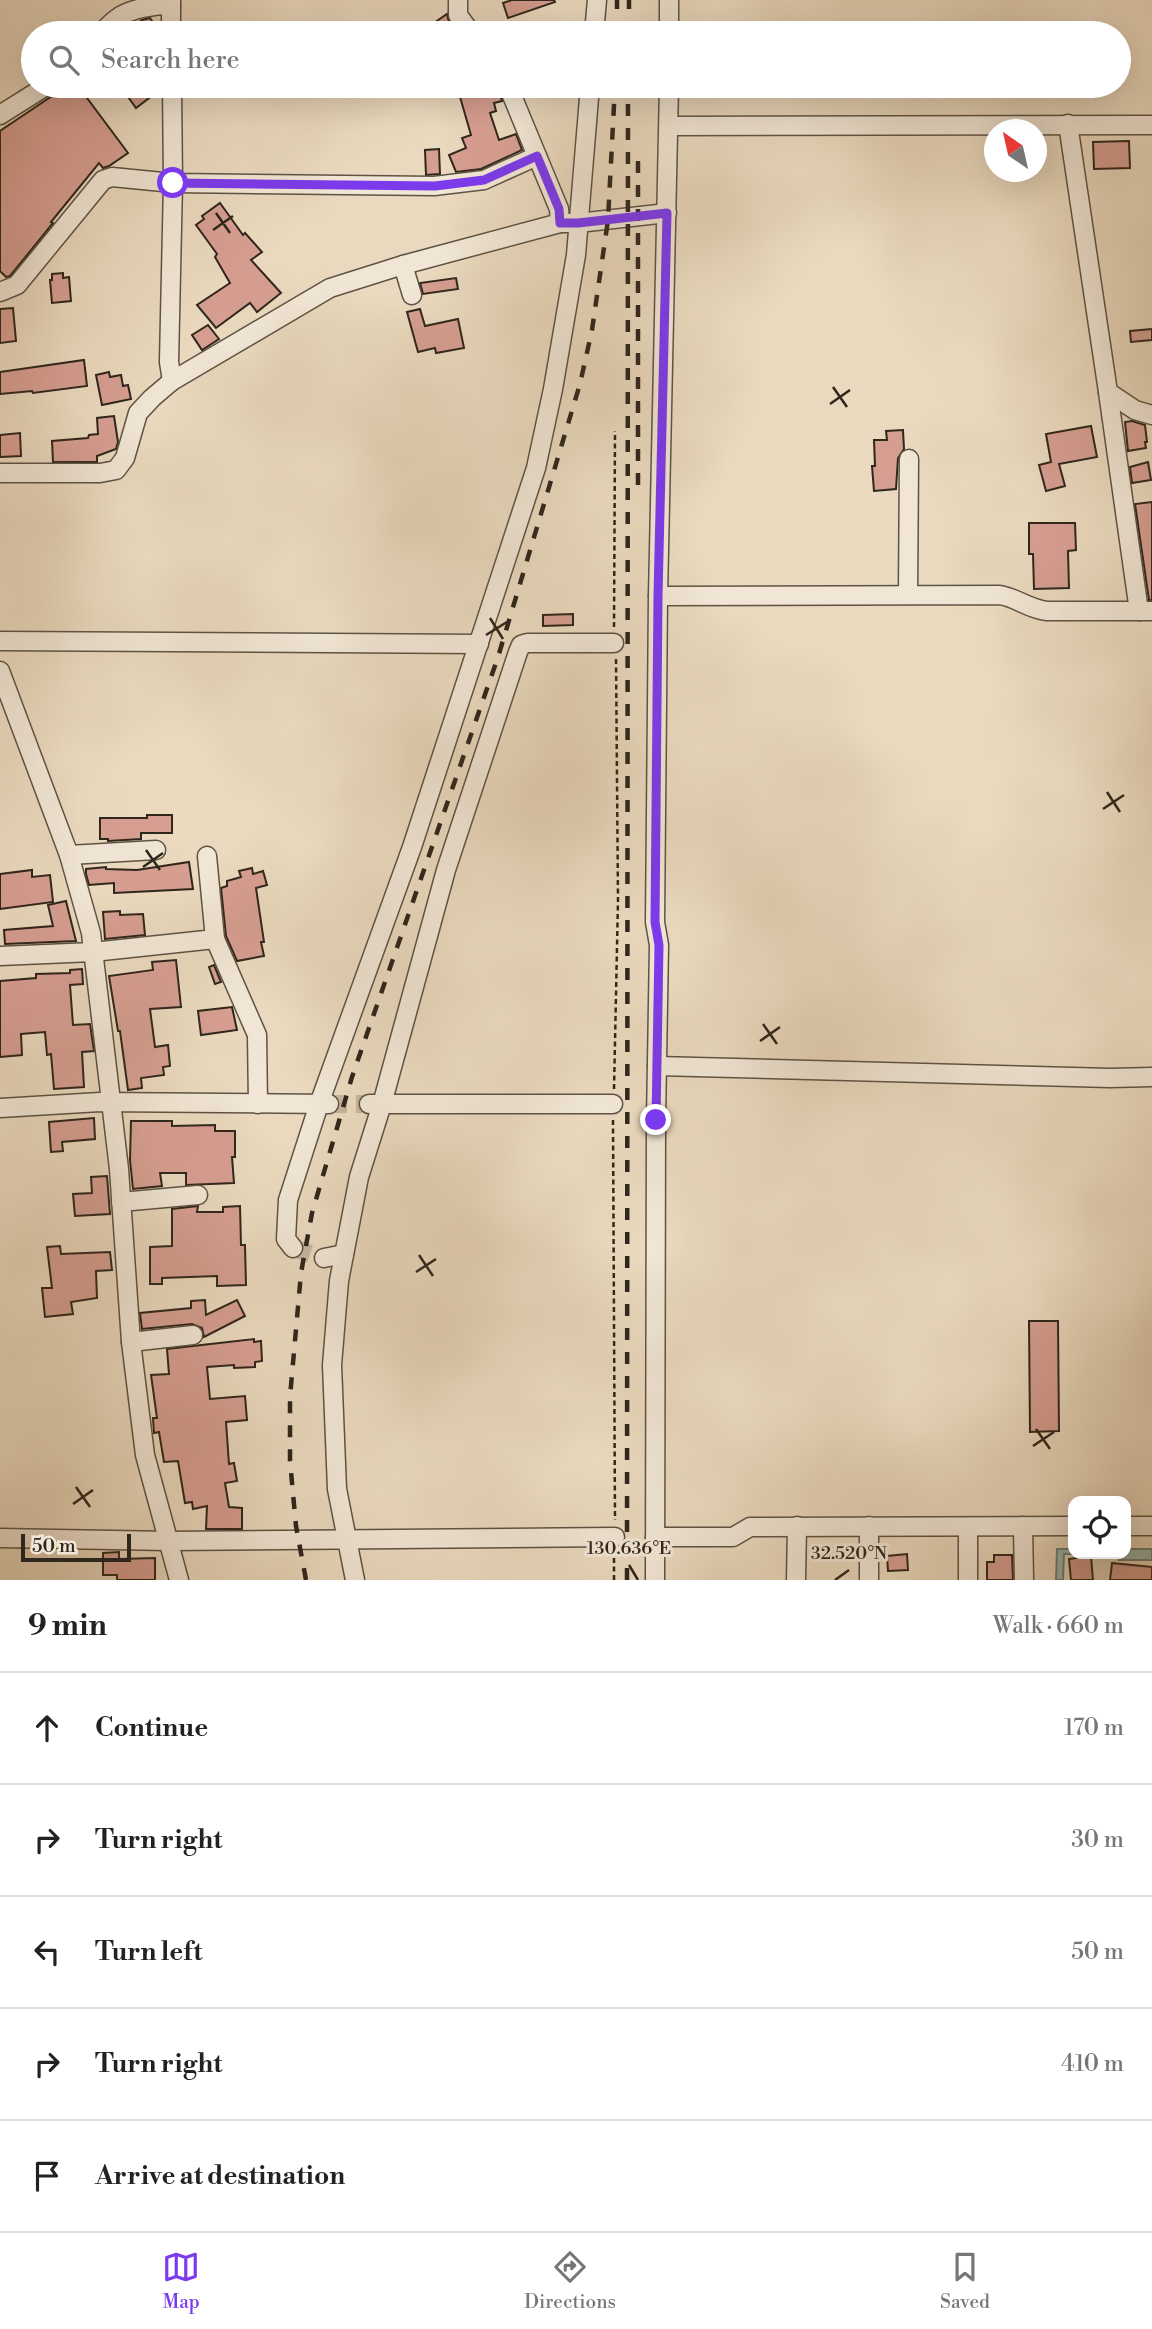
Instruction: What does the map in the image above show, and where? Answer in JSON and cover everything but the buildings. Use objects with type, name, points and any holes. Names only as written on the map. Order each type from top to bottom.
[{"type":"street","points":[[458,0],[458,15],[462,21]]},
{"type":"street","points":[[595,21],[597,0]]},
{"type":"street","points":[[669,0],[669,21]]},
{"type":"street","points":[[114,21],[128,12],[171,2],[172,21]]},
{"type":"street","points":[[0,115],[27,98]]},
{"type":"street","points":[[172,98],[169,362],[172,381]]},
{"type":"street","points":[[514,98],[559,209],[569,223]]},
{"type":"street","points":[[293,1248],[286,1239],[288,1200],[324,1104],[412,847],[536,468],[553,389],[576,255],[569,223],[588,98]]},
{"type":"street","points":[[655,1580],[658,596],[669,98]]},
{"type":"street","points":[[658,596],[1000,595],[1013,597],[1033,610],[1146,611],[1108,392],[1068,124]]},
{"type":"street","points":[[669,126],[1152,125]]},
{"type":"street","points":[[0,292],[17,285],[103,180],[112,177],[173,183],[435,186],[484,180],[537,156]]},
{"type":"street","points":[[0,472],[100,473],[116,470],[125,458],[138,413],[152,398],[172,381],[330,288],[402,265],[569,223],[667,213]]},
{"type":"street","points":[[402,265],[412,295]]},
{"type":"street","points":[[1108,392],[1135,410],[1152,415]]},
{"type":"street","points":[[908,595],[909,458]]},
{"type":"street","points":[[0,641],[479,644]]},
{"type":"street","points":[[355,1580],[337,1489],[332,1365],[339,1281],[375,1104],[446,870],[521,645],[614,643]]},
{"type":"street","points":[[0,671],[69,855],[89,923],[112,1102],[131,1342],[145,1455],[179,1580]]},
{"type":"street","points":[[69,855],[156,850]]},
{"type":"street","points":[[207,856],[215,939],[257,1035],[258,1104]]},
{"type":"street","points":[[0,956],[93,952],[215,939]]},
{"type":"street","points":[[657,1066],[1152,1077]]},
{"type":"street","points":[[0,1108],[112,1102],[324,1104]]},
{"type":"street","points":[[375,1104],[613,1104]]},
{"type":"street","points":[[121,1202],[198,1195]]},
{"type":"street","points":[[324,1258],[344,1254]]},
{"type":"street","points":[[131,1342],[193,1335]]},
{"type":"street","points":[[869,1526],[869,1580]]},
{"type":"street","points":[[1023,1526],[1024,1580]]},
{"type":"street","points":[[655,1537],[733,1537],[750,1527],[1068,1526]]},
{"type":"street","points":[[1131,1526],[1152,1526]]},
{"type":"street","points":[[796,1527],[796,1580]]},
{"type":"street","points":[[968,1527],[968,1580]]},
{"type":"street","points":[[0,1538],[169,1541],[615,1537]]},
{"type":"path","points":[[614,1580],[613,1104],[618,900],[614,643],[615,431]]},
{"type":"water","points":[[1057,1549],[1068,1549],[1068,1554],[1064,1554],[1063,1580],[1056,1580]]},
{"type":"water","points":[[1131,1549],[1152,1549],[1152,1560],[1119,1560],[1131,1559]]},
{"type":"tunnel","points":[[329,1104],[369,1104]]},
{"type":"tunnel","points":[[293,1248],[324,1258]]},
{"type":"railway","points":[[617,0],[617,21]]},
{"type":"railway","points":[[629,0],[629,21]]},
{"type":"railway","points":[[306,1580],[296,1526],[290,1461],[290,1397],[301,1273],[312,1213],[352,1077],[498,657],[580,384],[592,330],[608,220],[614,98]]},
{"type":"railway","points":[[627,1580],[628,98]]},
{"type":"railway","points":[[638,149],[638,485]]},
{"type":"route","points":[[173,183],[435,186],[484,180],[537,156],[559,209],[560,223],[667,213],[658,596],[655,922],[659,945],[656,1120]]}]
